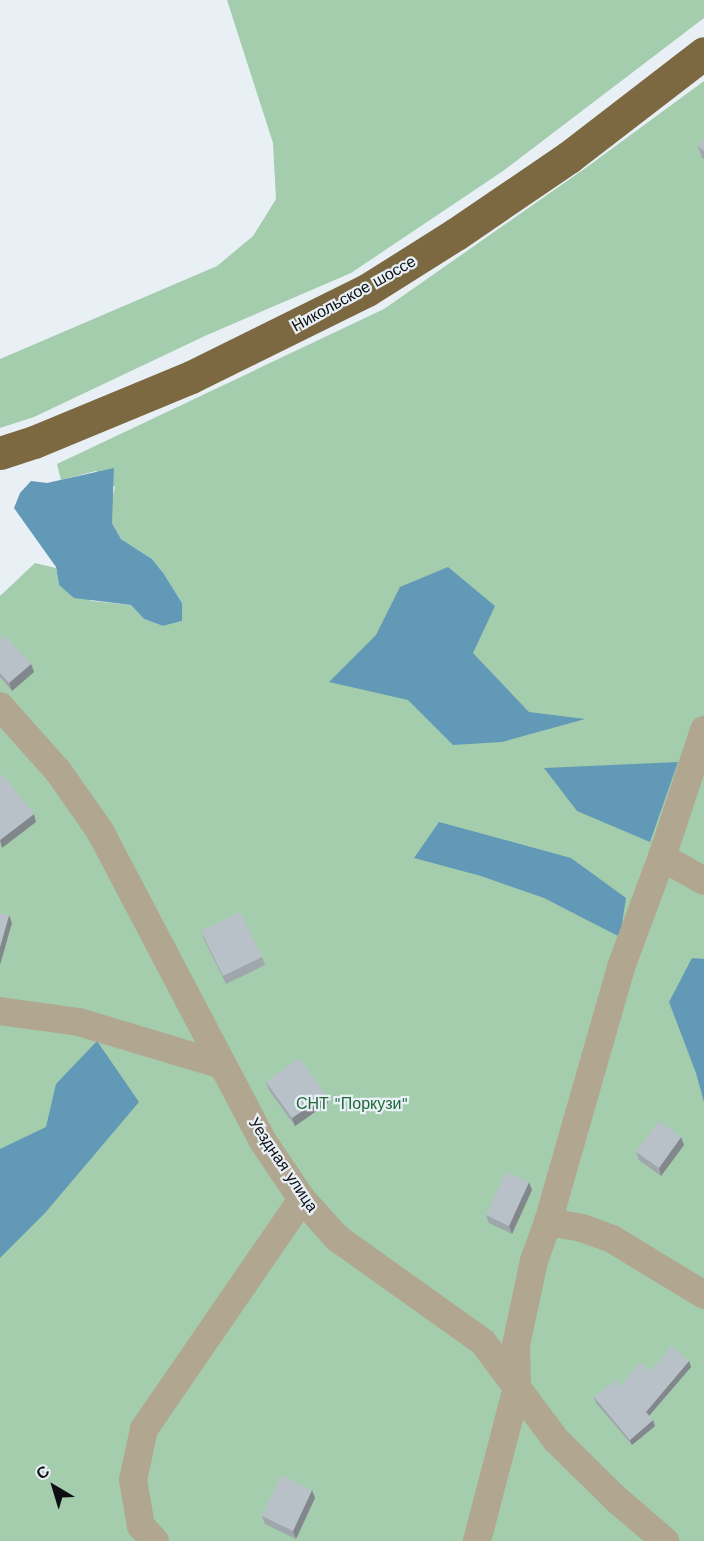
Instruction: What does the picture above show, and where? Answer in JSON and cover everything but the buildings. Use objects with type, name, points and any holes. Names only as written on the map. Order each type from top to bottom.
[{"type":"main road","name":"Никольское шоссе","points":[[0,453],[34,442],[191,378],[367,290],[456,234],[569,157],[657,92],[704,53]]},
{"type":"street","name":"Уездная улица","points":[[0,706],[58,771],[100,831],[262,1140],[302,1199],[337,1238],[483,1342],[556,1440],[616,1499],[665,1541]]},
{"type":"street","points":[[477,1541],[517,1387],[516,1345],[534,1261],[548,1222],[621,967],[662,857],[704,730]]},
{"type":"street","points":[[662,857],[704,881]]},
{"type":"street","points":[[0,1011],[79,1022],[222,1065]]},
{"type":"street","points":[[155,1541],[141,1526],[133,1480],[144,1429],[302,1199]]},
{"type":"street","points":[[548,1222],[582,1228],[612,1239],[704,1295]]},
{"type":"green space","points":[[227,0],[704,0],[704,18],[503,171],[351,273],[207,335],[34,417],[0,428],[0,359],[217,266],[253,236],[276,199],[273,143]]},
{"type":"green space","name":"СНТ \"Поркузи\"","points":[[704,81],[704,1541],[0,1541],[0,596],[35,563],[56,568],[59,585],[92,601],[131,605],[144,619],[163,626],[182,621],[182,603],[164,574],[152,559],[121,539],[112,523],[111,505],[115,487],[96,471],[61,480],[57,464],[384,309],[587,167]]},
{"type":"water","points":[[114,468],[112,523],[121,539],[152,559],[164,574],[182,603],[182,621],[163,626],[144,619],[131,605],[74,598],[59,585],[56,567],[14,508],[20,493],[31,481],[47,483]]},
{"type":"water","points":[[448,567],[495,606],[473,653],[529,712],[585,719],[502,742],[453,745],[408,700],[329,682],[376,635],[400,587]]},
{"type":"water","points":[[678,762],[650,842],[577,811],[544,768]]},
{"type":"water","points":[[439,822],[571,858],[626,898],[620,937],[544,898],[481,876],[414,858]]},
{"type":"water","points":[[692,958],[704,959],[704,1102],[696,1073],[669,1002]]},
{"type":"water","points":[[97,1041],[139,1102],[45,1213],[0,1258],[0,1149],[46,1127],[56,1084]]}]
